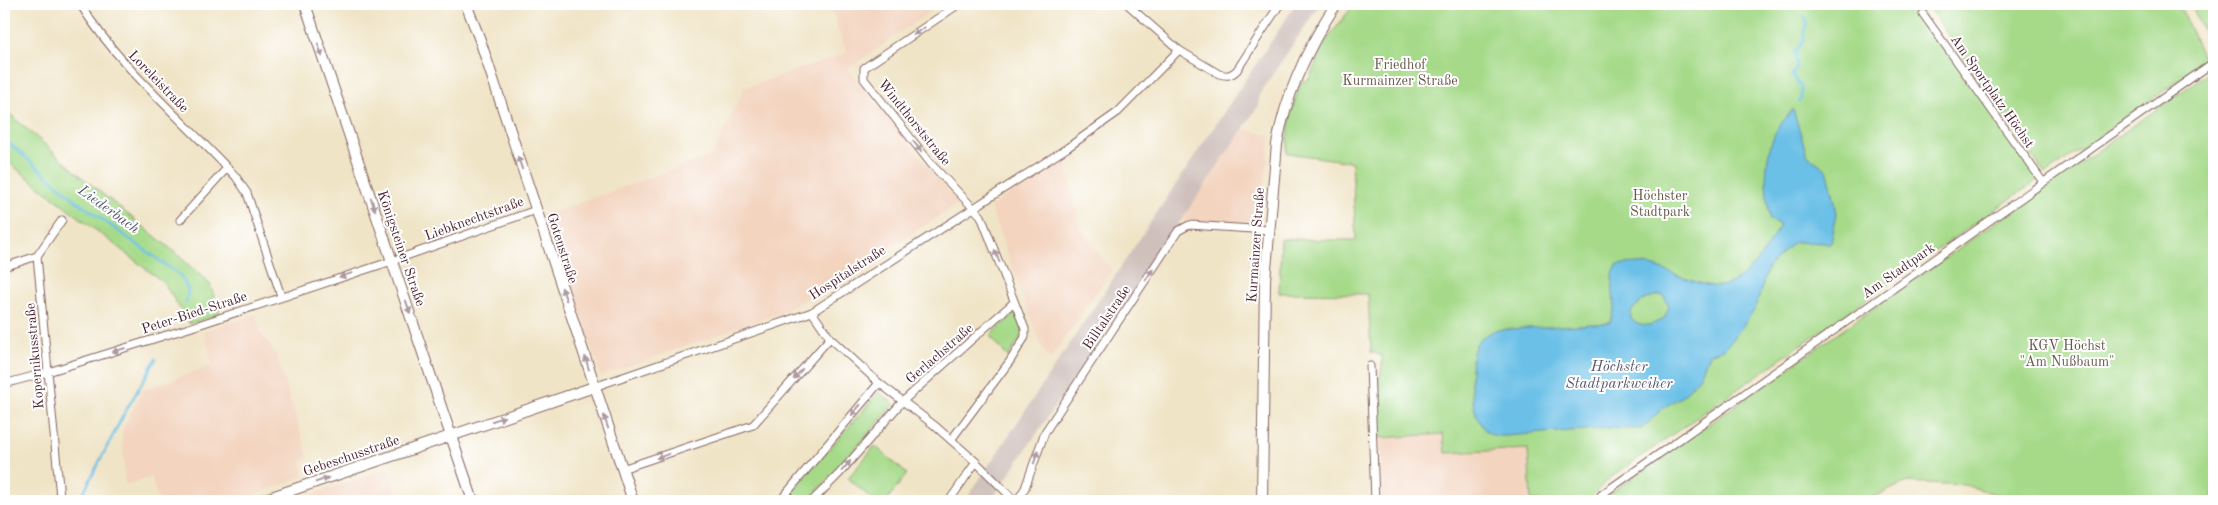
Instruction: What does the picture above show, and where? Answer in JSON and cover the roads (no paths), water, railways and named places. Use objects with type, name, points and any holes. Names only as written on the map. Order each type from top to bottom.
[{"type":"main road","name":"Königsteiner Straße","points":[[305,4],[473,501]]},
{"type":"main road","name":"Gotenstraße","points":[[466,4],[480,40],[594,387],[634,501]]},
{"type":"main road","name":"Kurmainzer Straße","points":[[1262,501],[1263,360],[1268,230],[1281,123],[1291,88],[1336,4]]},
{"type":"main road","name":"Hospitalstraße","points":[[451,435],[594,387]]},
{"type":"main road","name":"Gebeschusstraße","points":[[260,501],[451,435]]},
{"type":"street","name":"Loreleistraße","points":[[80,4],[131,72],[228,168],[247,193],[282,296]]},
{"type":"street","name":"Windthorststraße","points":[[959,4],[868,64],[864,68],[864,79],[932,165],[974,206]]},
{"type":"street","points":[[1127,4],[1179,50],[1219,74],[1231,75],[1268,25],[1280,4]]},
{"type":"street","name":"Am Sportplatz Höchst","points":[[1923,14],[2043,182]]},
{"type":"street","name":"Hospitalstraße","points":[[594,387],[812,312],[974,206],[1067,148],[1118,112],[1179,50]]},
{"type":"street","name":"Am Stadtpark","points":[[1598,501],[1601,495],[2214,62]]},
{"type":"street","points":[[180,220],[228,168]]},
{"type":"street","points":[[951,440],[1025,337],[1025,329],[981,216],[974,206]]},
{"type":"street","name":"Liebknechtstraße","points":[[392,261],[536,210]]},
{"type":"street","points":[[4,267],[37,256],[62,220]]},
{"type":"street","name":"Billtalstraße","points":[[1016,501],[1025,488],[1045,432],[1178,231],[1189,225],[1268,230]]},
{"type":"street","name":"Kopernikusstraße","points":[[37,256],[60,497]]},
{"type":"street","name":"Peter-Bied-Straße","points":[[4,384],[48,372],[392,261]]},
{"type":"street","name":"Gerlachstraße","points":[[812,501],[839,474],[902,402],[1014,302]]},
{"type":"street","points":[[812,312],[830,338],[879,383],[951,440],[1016,501]]},
{"type":"street","points":[[622,470],[753,426],[830,338]]},
{"type":"street","points":[[1370,366],[1375,501]]},
{"type":"street","points":[[780,501],[879,383]]},
{"type":"street","points":[[949,501],[976,462]]},
{"type":"water","name":"Höchster Stadtparkweiher","points":[[1793,109],[1807,155],[1827,170],[1837,213],[1831,243],[1794,242],[1768,267],[1755,309],[1734,338],[1724,349],[1709,354],[1700,376],[1684,395],[1663,408],[1642,429],[1609,428],[1505,436],[1493,435],[1485,430],[1474,408],[1471,379],[1473,353],[1476,344],[1484,336],[1495,330],[1610,323],[1614,309],[1612,276],[1617,265],[1644,264],[1713,286],[1735,281],[1745,274],[1761,255],[1780,225],[1770,220],[1766,186],[1767,164],[1776,131]],"holes":[[[1663,295],[1669,307],[1664,319],[1651,325],[1639,324],[1631,319],[1631,312],[1634,308],[1641,302],[1654,296]]]},
{"type":"waterway","points":[[1799,102],[1801,99],[1801,87],[1792,75],[1797,67],[1795,52],[1804,40],[1804,30],[1807,24],[1804,15]]},
{"type":"waterway","name":"Liederbach","points":[[4,139],[78,202],[181,276],[188,290],[186,302]]},
{"type":"waterway","name":"Liederbach","points":[[79,501],[125,412],[156,359]]},
{"type":"park label","name":"Friedhof Kurmainzer Straße","points":[[1400,72]]},
{"type":"park label","name":"Höchster Stadtpark","points":[[1660,204]]},
{"type":"park label","name":"KGV Höchst \"Am Nußbaum\"","points":[[2067,354]]}]
